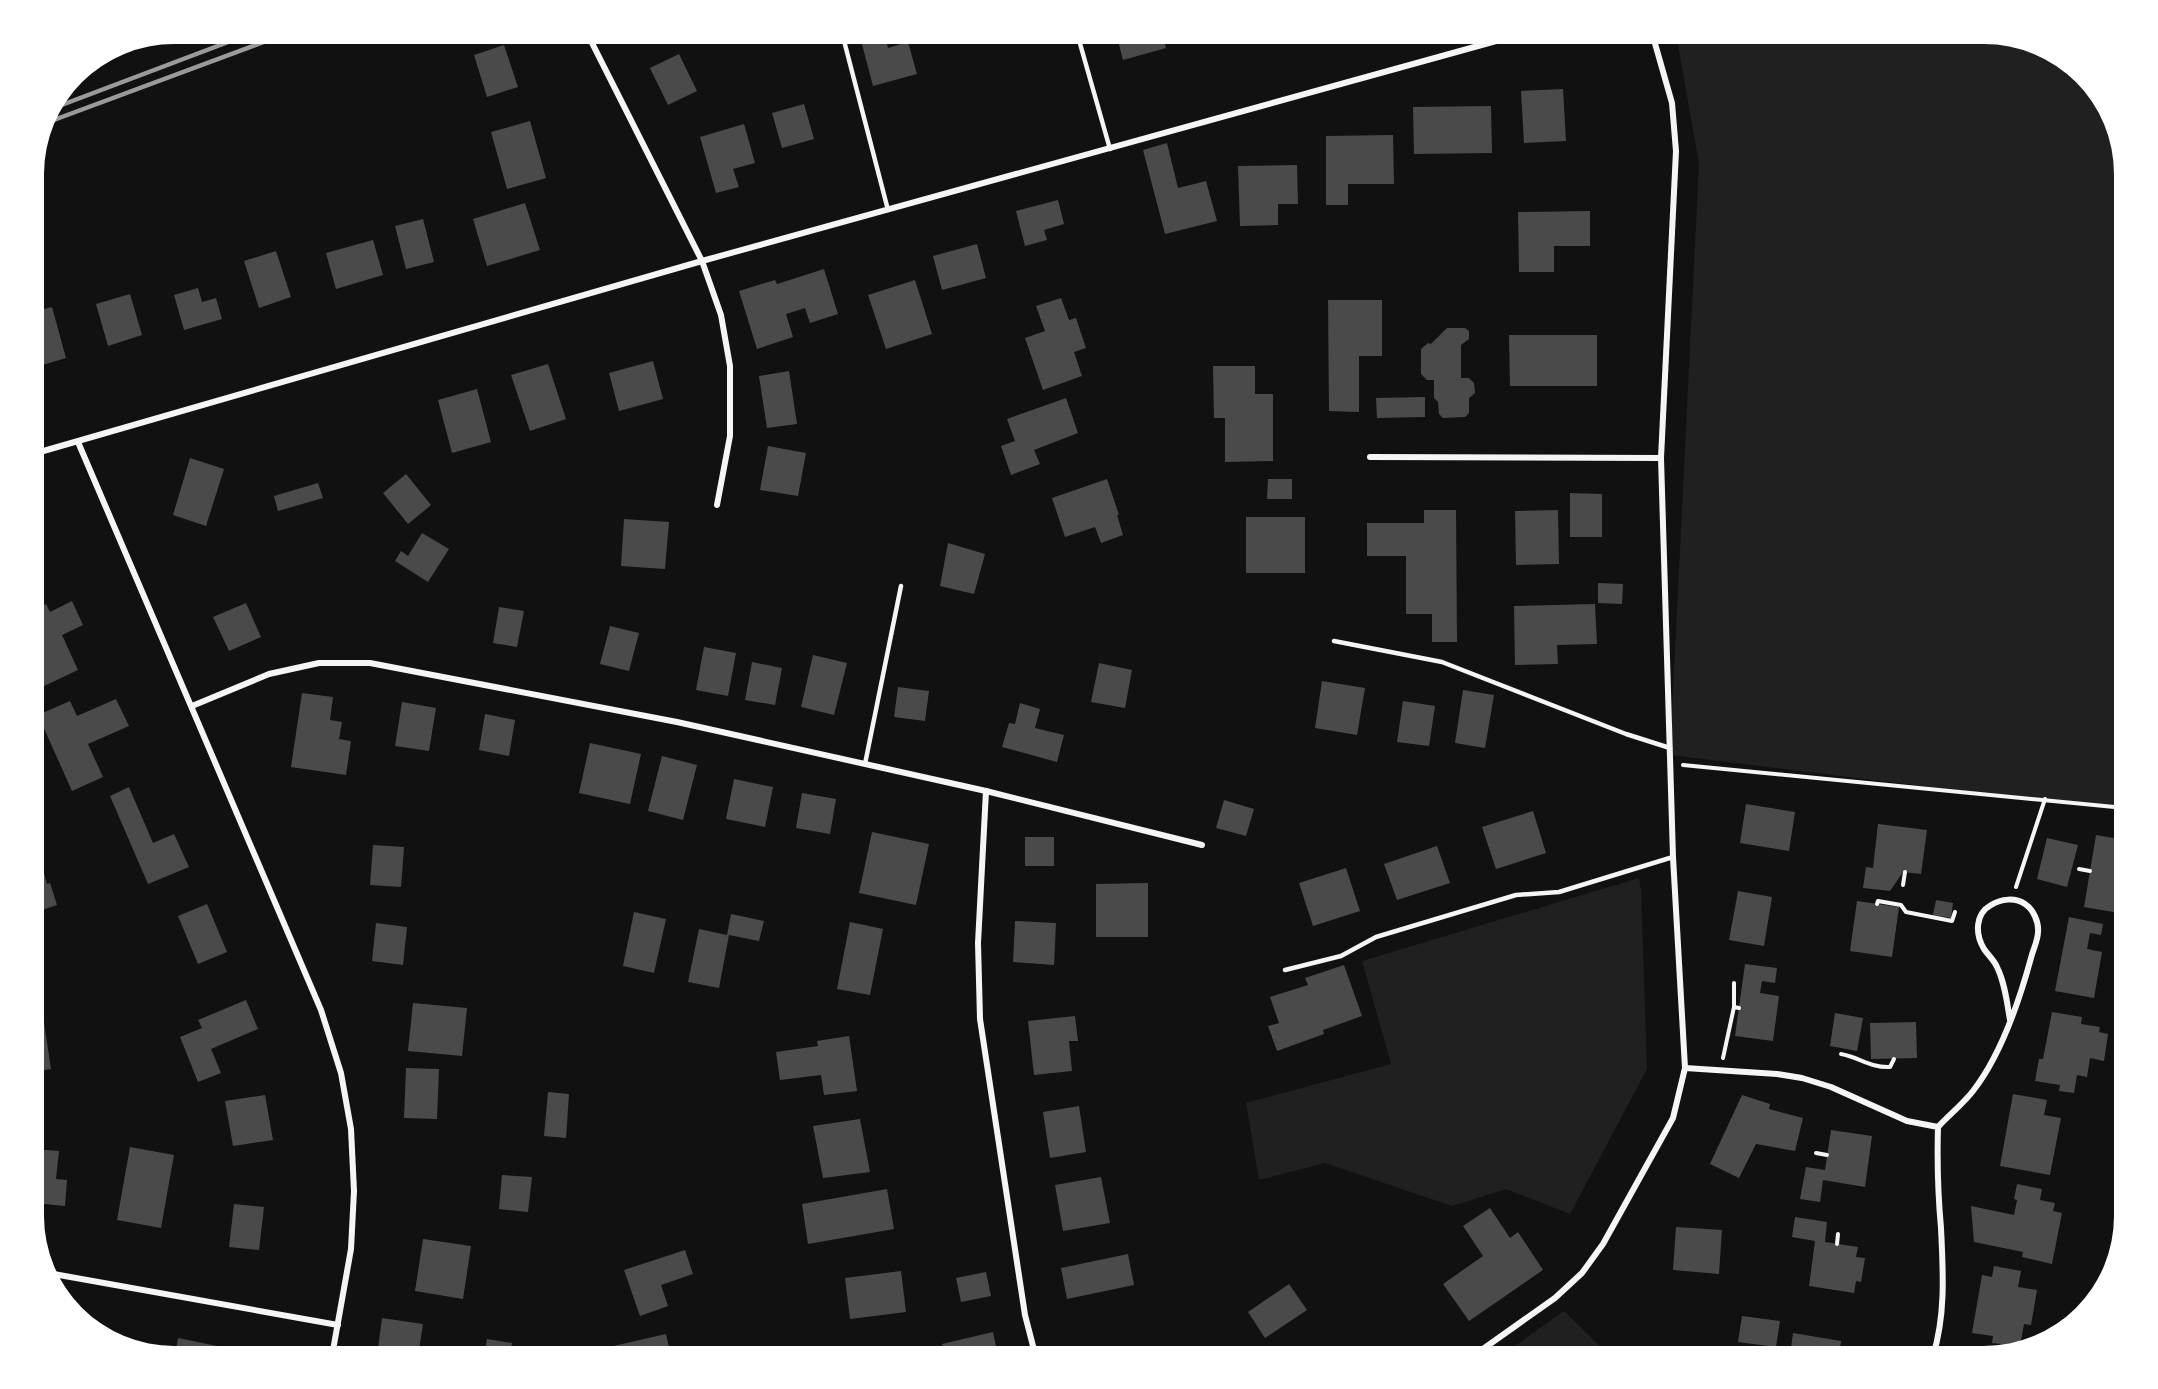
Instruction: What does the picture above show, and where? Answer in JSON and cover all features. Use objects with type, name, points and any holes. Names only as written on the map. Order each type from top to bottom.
[{"type":"street","points":[[593,44],[702,261],[721,315],[730,366],[730,436],[717,505]]},
{"type":"street","points":[[44,451],[702,261],[1484,44]]},
{"type":"street","points":[[1487,1346],[1554,1298],[1582,1273],[1603,1244],[1673,1118],[1685,1068],[1673,857],[1661,458],[1676,152],[1672,103],[1655,44]]},
{"type":"street","points":[[78,442],[321,1010],[341,1073],[351,1129],[354,1191],[351,1249],[334,1346]]},
{"type":"street","points":[[1370,457],[1661,458]]},
{"type":"street","points":[[192,706],[269,674],[319,663],[370,663],[677,722],[986,790],[1202,845]]},
{"type":"street","points":[[986,790],[978,943],[980,1019],[1025,1315],[1033,1346]]},
{"type":"street","points":[[1935,1346],[1943,1300],[1938,1127],[1973,1090],[1995,1054],[2010,1020],[2022,988],[2039,931],[2034,912],[2026,904],[2013,899],[2000,900],[1989,906],[1979,917],[1977,932],[1983,947],[1997,966],[2010,1020]]},
{"type":"street","points":[[1685,1068],[1802,1078],[1831,1087],[1907,1120],[1938,1127]]},
{"type":"street","points":[[58,1275],[338,1325]]},
{"type":"lane","points":[[845,44],[888,210]]},
{"type":"lane","points":[[1080,44],[1110,148]]},
{"type":"lane","points":[[865,764],[901,586]]},
{"type":"lane","points":[[1334,641],[1442,662],[1626,734],[1670,748]]},
{"type":"lane","points":[[1285,970],[1341,956],[1377,937],[1516,895],[1559,892],[1673,857]]},
{"type":"path","points":[[1670,763],[2114,807]]},
{"type":"path","points":[[2013,899],[2045,799]]},
{"type":"path","points":[[2079,869],[2090,871]]},
{"type":"path","points":[[1903,885],[1905,872]]},
{"type":"path","points":[[1877,904],[1878,901],[1901,905],[1906,912],[1952,921],[1954,912]]},
{"type":"path","points":[[1721,1070],[1736,1008],[1734,983]]},
{"type":"path","points":[[1841,1054],[1851,1056],[1871,1066],[1890,1066],[1894,1059]]},
{"type":"path","points":[[1816,1153],[1827,1155]]},
{"type":"path","points":[[1837,1244],[1838,1234]]},
{"type":"shaded area","points":[[1678,44],[2001,45],[2034,53],[2057,65],[2088,94],[2105,124],[2110,140],[2114,174],[2114,810],[1670,755],[1699,164]]},
{"type":"shaded area","points":[[1639,878],[1647,1069],[1570,1214],[1506,1189],[1452,1206],[1325,1163],[1259,1180],[1246,1103],[1391,1064],[1362,961]]},
{"type":"shaded area","points":[[1564,1311],[1600,1346],[1515,1346]]},
{"type":"building","points":[[862,44],[887,44],[888,48],[909,44],[917,74],[873,86]]},
{"type":"building","points":[[1119,44],[1165,44],[1166,48],[1123,60]]},
{"type":"building","points":[[504,45],[518,87],[487,97],[474,55]]},
{"type":"building","points":[[679,54],[697,91],[668,105],[650,68]]},
{"type":"building","points":[[1563,89],[1566,141],[1524,143],[1521,91]]},
{"type":"building","points":[[804,104],[814,139],[782,148],[772,113]]},
{"type":"building","points":[[1491,106],[1492,153],[1414,154],[1413,107]]},
{"type":"building","points":[[530,121],[546,178],[507,189],[491,132]]},
{"type":"building","points":[[744,124],[755,163],[733,169],[739,187],[716,193],[700,137]]},
{"type":"building","points":[[1393,135],[1394,184],[1348,184],[1348,205],[1326,205],[1326,136]]},
{"type":"building","points":[[1167,143],[1178,188],[1206,181],[1217,221],[1165,234],[1143,150]]},
{"type":"building","points":[[1297,165],[1298,204],[1278,204],[1278,225],[1240,226],[1238,166]]},
{"type":"building","points":[[1058,200],[1064,224],[1044,230],[1047,240],[1025,246],[1016,211]]},
{"type":"building","points":[[525,203],[540,250],[487,266],[473,219]]},
{"type":"building","points":[[1590,211],[1590,246],[1554,246],[1554,272],[1519,272],[1518,212]]},
{"type":"building","points":[[423,219],[434,262],[406,269],[395,226]]},
{"type":"building","points":[[373,240],[383,275],[336,289],[326,253]]},
{"type":"building","points":[[977,244],[986,278],[942,290],[933,256]]},
{"type":"building","points":[[276,251],[291,297],[259,308],[244,261]]},
{"type":"building","points":[[824,269],[838,314],[810,323],[805,308],[786,314],[793,337],[757,349],[739,291],[775,280],[777,284]]},
{"type":"building","points":[[915,280],[932,334],[886,349],[868,295]]},
{"type":"building","points":[[198,288],[202,302],[216,298],[222,319],[184,330],[174,295]]},
{"type":"building","points":[[130,294],[142,335],[108,346],[96,304]]},
{"type":"building","points":[[1061,298],[1069,320],[1076,318],[1086,348],[1074,352],[1082,376],[1043,390],[1025,338],[1045,331],[1036,306]]},
{"type":"building","points":[[1328,300],[1382,300],[1382,356],[1359,356],[1359,412],[1329,411]]},
{"type":"building","points":[[52,307],[66,358],[44,365],[44,309]]},
{"type":"building","points":[[1447,328],[1465,328],[1469,331],[1469,339],[1461,345],[1461,378],[1469,378],[1474,383],[1475,393],[1469,398],[1469,413],[1465,417],[1443,418],[1439,414],[1438,402],[1434,398],[1434,380],[1427,380],[1421,374],[1421,349],[1428,343],[1431,344]]},
{"type":"building","points":[[1509,335],[1597,335],[1597,386],[1510,386]]},
{"type":"building","points":[[653,361],[663,399],[619,411],[609,373]]},
{"type":"building","points":[[548,364],[566,419],[530,431],[511,375]]},
{"type":"building","points":[[1213,366],[1255,366],[1255,394],[1273,394],[1273,461],[1225,462],[1225,418],[1214,418]]},
{"type":"building","points":[[789,371],[797,424],[767,428],[759,376]]},
{"type":"building","points":[[477,389],[491,442],[452,453],[438,400]]},
{"type":"building","points":[[1425,397],[1425,417],[1377,418],[1376,398]]},
{"type":"building","points":[[1066,398],[1078,433],[1034,450],[1040,464],[1011,475],[1001,446],[1015,441],[1007,419]]},
{"type":"building","points":[[768,446],[806,453],[798,496],[760,490]]},
{"type":"building","points":[[190,458],[224,469],[206,526],[173,515]]},
{"type":"building","points":[[406,474],[431,505],[408,524],[383,493]]},
{"type":"building","points":[[1107,479],[1123,535],[1101,543],[1095,527],[1065,537],[1052,498]]},
{"type":"building","points":[[1268,479],[1292,479],[1292,499],[1267,499]]},
{"type":"building","points":[[318,483],[323,498],[278,511],[274,496]]},
{"type":"building","points":[[1570,493],[1602,494],[1602,537],[1570,537]]},
{"type":"building","points":[[1424,510],[1456,510],[1457,642],[1432,642],[1432,614],[1406,614],[1406,556],[1367,556],[1367,523],[1424,523]]},
{"type":"building","points":[[1558,510],[1559,564],[1516,565],[1515,511]]},
{"type":"building","points":[[1246,517],[1305,517],[1305,573],[1246,573]]},
{"type":"building","points":[[624,519],[669,522],[665,569],[621,566]]},
{"type":"building","points":[[422,533],[449,549],[428,582],[395,561],[401,551],[408,556]]},
{"type":"building","points":[[948,543],[985,554],[974,594],[940,586]]},
{"type":"building","points":[[1598,583],[1623,584],[1622,604],[1598,603]]},
{"type":"building","points":[[72,601],[83,625],[62,635],[78,670],[44,686],[44,605],[46,604],[50,612]]},
{"type":"building","points":[[246,603],[261,637],[229,651],[213,617]]},
{"type":"building","points":[[1595,604],[1597,644],[1557,645],[1558,664],[1515,665],[1514,606]]},
{"type":"building","points":[[499,607],[524,611],[517,647],[493,643]]},
{"type":"building","points":[[610,626],[639,633],[629,671],[600,664]]},
{"type":"building","points":[[704,647],[736,653],[728,696],[696,690]]},
{"type":"building","points":[[813,655],[847,663],[834,715],[801,707]]},
{"type":"building","points":[[752,662],[782,668],[775,705],[745,700]]},
{"type":"building","points":[[1099,663],[1132,670],[1125,708],[1091,702]]},
{"type":"building","points":[[1322,681],[1365,688],[1357,735],[1315,728]]},
{"type":"building","points":[[898,687],[929,691],[925,721],[894,717]]},
{"type":"building","points":[[1463,690],[1494,695],[1485,748],[1455,743]]},
{"type":"building","points":[[302,693],[333,697],[330,720],[342,722],[339,739],[351,741],[346,775],[291,767]]},
{"type":"building","points":[[116,699],[129,726],[88,744],[103,777],[72,791],[44,728],[44,712],[70,701],[77,716]]},
{"type":"building","points":[[1403,701],[1435,706],[1429,746],[1397,742]]},
{"type":"building","points":[[402,702],[436,708],[429,751],[395,746]]},
{"type":"building","points":[[1020,703],[1040,709],[1035,728],[1064,735],[1057,762],[1002,747],[1009,723],[1015,724]]},
{"type":"building","points":[[485,714],[515,720],[509,756],[479,750]]},
{"type":"building","points":[[590,743],[641,754],[630,804],[579,793]]},
{"type":"building","points":[[662,756],[697,765],[683,820],[648,811]]},
{"type":"building","points":[[734,779],[773,787],[765,827],[726,819]]},
{"type":"building","points":[[129,787],[153,843],[174,834],[189,867],[148,884],[110,796]]},
{"type":"building","points":[[802,793],[836,799],[830,834],[796,828]]},
{"type":"building","points":[[1224,800],[1254,809],[1246,836],[1216,828]]},
{"type":"building","points":[[1746,804],[1795,812],[1789,851],[1740,843]]},
{"type":"building","points":[[1533,811],[1546,853],[1496,869],[1482,827]]},
{"type":"building","points":[[1878,824],[1927,830],[1921,874],[1903,872],[1890,891],[1863,888],[1866,867],[1873,868]]},
{"type":"building","points":[[872,832],[929,844],[916,905],[859,893]]},
{"type":"building","points":[[2096,835],[2114,838],[2114,912],[2084,907]]},
{"type":"building","points":[[1025,837],[1054,837],[1054,866],[1025,866]]},
{"type":"building","points":[[2047,838],[2078,845],[2067,887],[2037,879]]},
{"type":"building","points":[[373,845],[404,847],[401,887],[370,885]]},
{"type":"building","points":[[1437,846],[1450,883],[1397,900],[1384,864]]},
{"type":"building","points":[[1346,868],[1360,911],[1313,926],[1299,883]]},
{"type":"building","points":[[44,873],[47,884],[50,883],[57,905],[44,909]]},
{"type":"building","points":[[1148,883],[1148,937],[1096,937],[1096,884]]},
{"type":"building","points":[[1738,891],[1772,897],[1764,946],[1729,940]]},
{"type":"building","points":[[1936,900],[1953,903],[1951,918],[1933,915]]},
{"type":"building","points":[[1857,901],[1899,907],[1892,957],[1850,951]]},
{"type":"building","points":[[207,904],[227,952],[198,964],[178,916]]},
{"type":"building","points":[[634,912],[666,919],[654,973],[623,966]]},
{"type":"building","points":[[731,914],[764,921],[759,941],[729,935],[719,988],[688,982],[699,929],[727,935]]},
{"type":"building","points":[[2069,917],[2103,924],[2101,935],[2090,933],[2087,949],[2102,952],[2094,998],[2055,991]]},
{"type":"building","points":[[1015,921],[1056,923],[1054,965],[1013,962]]},
{"type":"building","points":[[850,922],[883,929],[870,995],[837,989]]},
{"type":"building","points":[[376,923],[407,927],[403,965],[372,961]]},
{"type":"building","points":[[1745,964],[1777,968],[1775,983],[1762,981],[1760,993],[1779,996],[1773,1041],[1735,1036]]},
{"type":"building","points":[[1344,965],[1362,1016],[1323,1030],[1324,1034],[1277,1051],[1268,1026],[1279,1023],[1270,997],[1308,985],[1305,978]]},
{"type":"building","points":[[246,1000],[258,1029],[211,1049],[221,1073],[198,1082],[180,1037],[202,1028],[198,1020]]},
{"type":"building","points":[[413,1003],[467,1008],[462,1056],[408,1051]]},
{"type":"building","points":[[2052,1012],[2082,1017],[2081,1024],[2100,1027],[2099,1032],[2108,1034],[2104,1061],[2090,1058],[2087,1077],[2077,1075],[2074,1093],[2059,1091],[2060,1085],[2035,1081],[2039,1059],[2043,1059]]},
{"type":"building","points":[[1835,1013],[1863,1018],[1857,1051],[1830,1046]]},
{"type":"building","points":[[1075,1016],[1078,1041],[1069,1041],[1072,1071],[1034,1075],[1028,1021]]},
{"type":"building","points":[[44,1022],[51,1069],[44,1070]]},
{"type":"building","points":[[1916,1022],[1917,1058],[1871,1059],[1870,1023]]},
{"type":"building","points":[[849,1036],[857,1091],[824,1095],[821,1075],[780,1080],[776,1052],[818,1046],[817,1041]]},
{"type":"building","points":[[406,1068],[439,1069],[437,1119],[404,1118]]},
{"type":"building","points":[[548,1092],[569,1094],[566,1138],[544,1136]]},
{"type":"building","points":[[2013,1094],[2047,1100],[2044,1115],[2061,1118],[2050,1175],[2000,1166]]},
{"type":"building","points":[[265,1095],[273,1140],[233,1146],[225,1101]]},
{"type":"building","points":[[1742,1095],[1770,1104],[1769,1109],[1803,1118],[1795,1151],[1756,1144],[1739,1178],[1710,1164]]},
{"type":"building","points":[[1079,1106],[1086,1152],[1050,1158],[1043,1112]]},
{"type":"building","points":[[860,1119],[870,1172],[823,1178],[813,1126]]},
{"type":"building","points":[[1831,1130],[1872,1136],[1865,1187],[1823,1180],[1820,1202],[1800,1199],[1806,1167],[1825,1170]]},
{"type":"building","points":[[130,1147],[174,1155],[161,1228],[117,1220]]},
{"type":"building","points":[[44,1150],[59,1151],[56,1179],[67,1180],[65,1206],[44,1204]]},
{"type":"building","points":[[502,1175],[532,1177],[528,1212],[499,1209]]},
{"type":"building","points":[[1101,1177],[1110,1223],[1063,1231],[1055,1185]]},
{"type":"building","points":[[2017,1184],[2042,1189],[2040,1200],[2055,1203],[2053,1211],[2062,1213],[2052,1264],[2022,1257],[2023,1252],[1974,1242],[1971,1206],[2014,1215]]},
{"type":"building","points":[[887,1189],[894,1229],[808,1244],[802,1204]]},
{"type":"building","points":[[234,1204],[264,1207],[259,1250],[229,1247]]},
{"type":"building","points":[[1490,1208],[1510,1238],[1518,1232],[1543,1270],[1469,1321],[1443,1284],[1483,1256],[1463,1226]]},
{"type":"building","points":[[1795,1217],[1827,1222],[1825,1242],[1858,1247],[1856,1257],[1865,1258],[1861,1282],[1856,1281],[1854,1293],[1809,1286],[1815,1241],[1792,1237]]},
{"type":"building","points":[[1676,1227],[1722,1230],[1719,1274],[1673,1270]]},
{"type":"building","points":[[423,1239],[471,1246],[463,1299],[415,1291]]},
{"type":"building","points":[[685,1250],[693,1274],[661,1285],[668,1306],[640,1316],[624,1270]]},
{"type":"building","points":[[1128,1254],[1134,1285],[1067,1299],[1061,1268]]},
{"type":"building","points":[[1994,1266],[2021,1271],[2018,1287],[2037,1290],[2031,1325],[2024,1324],[2021,1340],[2001,1344],[1992,1343],[1993,1336],[1972,1333],[1982,1275],[1992,1277]]},
{"type":"building","points":[[901,1271],[906,1312],[850,1319],[845,1278]]},
{"type":"building","points":[[986,1272],[991,1296],[961,1302],[956,1278]]},
{"type":"building","points":[[1289,1284],[1307,1310],[1265,1338],[1248,1312]]},
{"type":"building","points":[[1742,1316],[1780,1321],[1776,1346],[1738,1342]]},
{"type":"building","points":[[382,1318],[423,1324],[420,1346],[378,1346]]},
{"type":"building","points":[[993,1332],[996,1346],[942,1346],[942,1344]]},
{"type":"building","points":[[1793,1333],[1841,1341],[1840,1346],[1791,1346]]},
{"type":"building","points":[[666,1334],[669,1346],[613,1346]]},
{"type":"building","points":[[178,1338],[217,1346],[177,1346]]},
{"type":"building","points":[[487,1339],[512,1343],[512,1346],[486,1346]]},
{"type":"railway","points":[[63,104],[223,44]]},
{"type":"railway","points":[[55,119],[258,44]]}]
